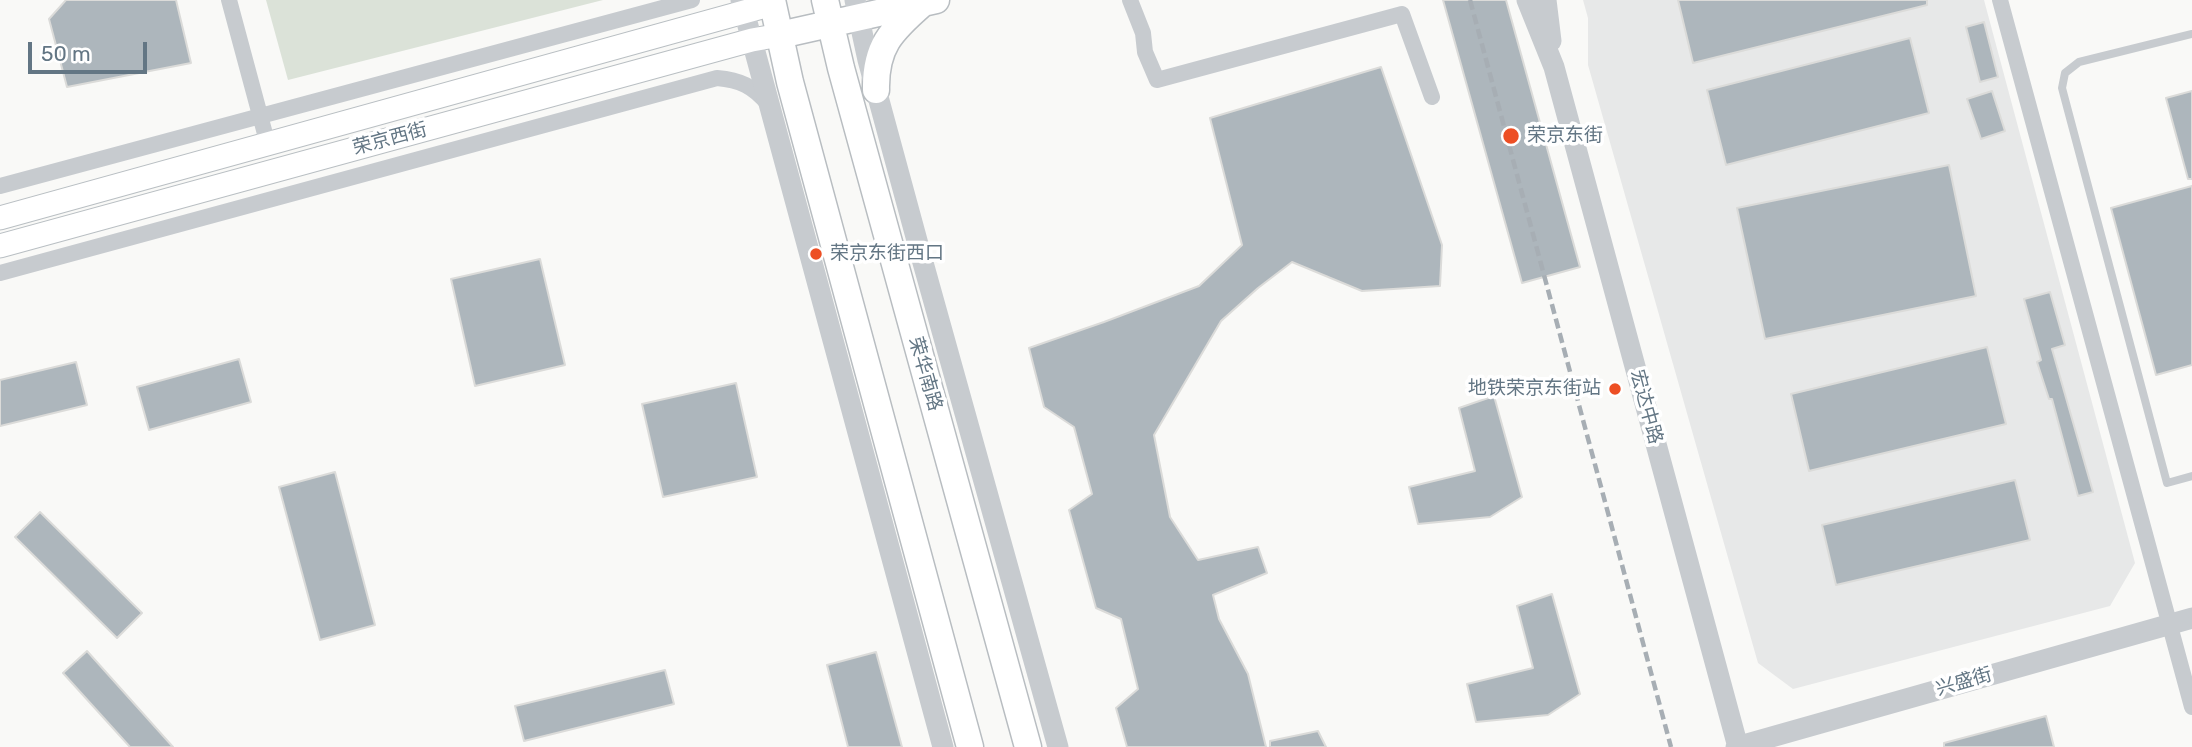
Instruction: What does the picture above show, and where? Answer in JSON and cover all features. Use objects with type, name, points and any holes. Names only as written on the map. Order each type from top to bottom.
[{"type":"main road","name":"荣京西街","points":[[0,218],[268,145],[743,6],[778,1]]},
{"type":"main road","points":[[778,1],[780,35],[797,108],[970,747]]},
{"type":"main road","points":[[780,35],[828,12],[929,2]]},
{"type":"main road","points":[[876,90],[876,73],[882,46],[897,26],[929,2]]},
{"type":"main road","name":"荣华南路","points":[[828,12],[1028,747]]},
{"type":"main road","name":"荣京西街","points":[[0,246],[752,40],[780,35]]},
{"type":"street","points":[[229,0],[268,145]]},
{"type":"street","points":[[0,186],[692,0]]},
{"type":"street","points":[[1130,0],[1143,33],[1145,52],[1157,80],[1402,14],[1432,97]]},
{"type":"street","name":"宏达中路","points":[[1527,0],[1554,67],[1737,747]]},
{"type":"street","name":"宏达中路","points":[[1546,0],[1554,67]]},
{"type":"street","points":[[2000,0],[2192,707]]},
{"type":"street","points":[[743,6],[942,741]]},
{"type":"street","points":[[857,9],[922,259],[1058,747]]},
{"type":"street","points":[[0,273],[717,78],[749,85],[770,107]]},
{"type":"street","points":[[912,328],[922,259]]},
{"type":"street","name":"兴盛街","points":[[1737,747],[2192,618]]},
{"type":"street","points":[[942,741],[948,665]]},
{"type":"lane","points":[[2192,34],[2079,62],[2065,74],[2062,88],[2167,483],[2192,476]]},
{"type":"shaded area","points":[[266,0],[603,0],[288,80]]},
{"type":"shaded area","points":[[1583,0],[1984,0],[2135,563],[2110,606],[1793,689],[1758,663],[1588,65],[1588,18]]},
{"type":"building","points":[[66,0],[176,0],[191,63],[67,87],[49,19]]},
{"type":"building","name":"荣京东街","points":[[1443,0],[1506,0],[1580,267],[1522,283]]},
{"type":"building","points":[[1678,0],[1927,0],[1927,5],[1693,63]]},
{"type":"building","points":[[1984,22],[1998,77],[1980,82],[1966,27]]},
{"type":"building","points":[[1910,38],[1929,113],[1726,165],[1707,90]]},
{"type":"building","points":[[1381,67],[1442,245],[1440,286],[1362,291],[1292,262],[1221,321],[1154,435],[1170,517],[1198,560],[1258,547],[1267,573],[1213,595],[1219,619],[1248,674],[1266,747],[1127,747],[1116,708],[1138,689],[1121,619],[1096,608],[1069,510],[1092,494],[1074,427],[1044,407],[1029,348],[1199,286],[1242,245],[1210,118]]},
{"type":"building","points":[[1992,91],[2005,131],[1981,139],[1967,99]]},
{"type":"building","points":[[2192,91],[2192,179],[2188,179],[2166,98]]},
{"type":"building","points":[[1949,165],[1976,296],[1765,339],[1737,208]]},
{"type":"building","points":[[2192,186],[2192,365],[2156,375],[2111,208]]},
{"type":"building","points":[[540,259],[565,365],[475,386],[451,279]]},
{"type":"building","points":[[2050,292],[2065,345],[2052,349],[2093,492],[2078,496],[2052,399],[2049,399],[2037,362],[2041,360],[2024,299]]},
{"type":"building","points":[[1987,347],[2006,424],[1809,471],[1791,394]]},
{"type":"building","points":[[239,359],[251,402],[149,430],[137,387]]},
{"type":"building","points":[[76,362],[87,405],[0,426],[0,380]]},
{"type":"building","points":[[736,383],[757,477],[663,497],[642,404]]},
{"type":"building","points":[[1494,396],[1522,497],[1490,517],[1418,524],[1409,487],[1475,471],[1459,408]]},
{"type":"building","points":[[335,472],[375,625],[320,640],[279,487]]},
{"type":"building","points":[[2015,480],[2030,540],[1836,585],[1822,525]]},
{"type":"building","points":[[40,512],[142,613],[117,638],[15,537]]},
{"type":"building","points":[[1552,594],[1580,694],[1548,715],[1476,722],[1467,684],[1533,668],[1517,606]]},
{"type":"building","points":[[87,651],[173,747],[130,747],[63,673]]},
{"type":"building","points":[[876,652],[902,747],[848,747],[827,665]]},
{"type":"building","points":[[665,670],[674,704],[524,741],[515,706]]},
{"type":"building","points":[[2046,716],[2054,747],[1944,747],[1944,743]]},
{"type":"building","points":[[1318,731],[1326,747],[1270,747],[1270,741]]},
{"type":"railway","points":[[1470,0],[1671,747]]},
{"type":"place","name":"荣京东街","points":[[1511,136]]},
{"type":"place","name":"荣京东街西口","points":[[816,254]]},
{"type":"place","name":"地铁荣京东街站","points":[[1615,389]]}]
